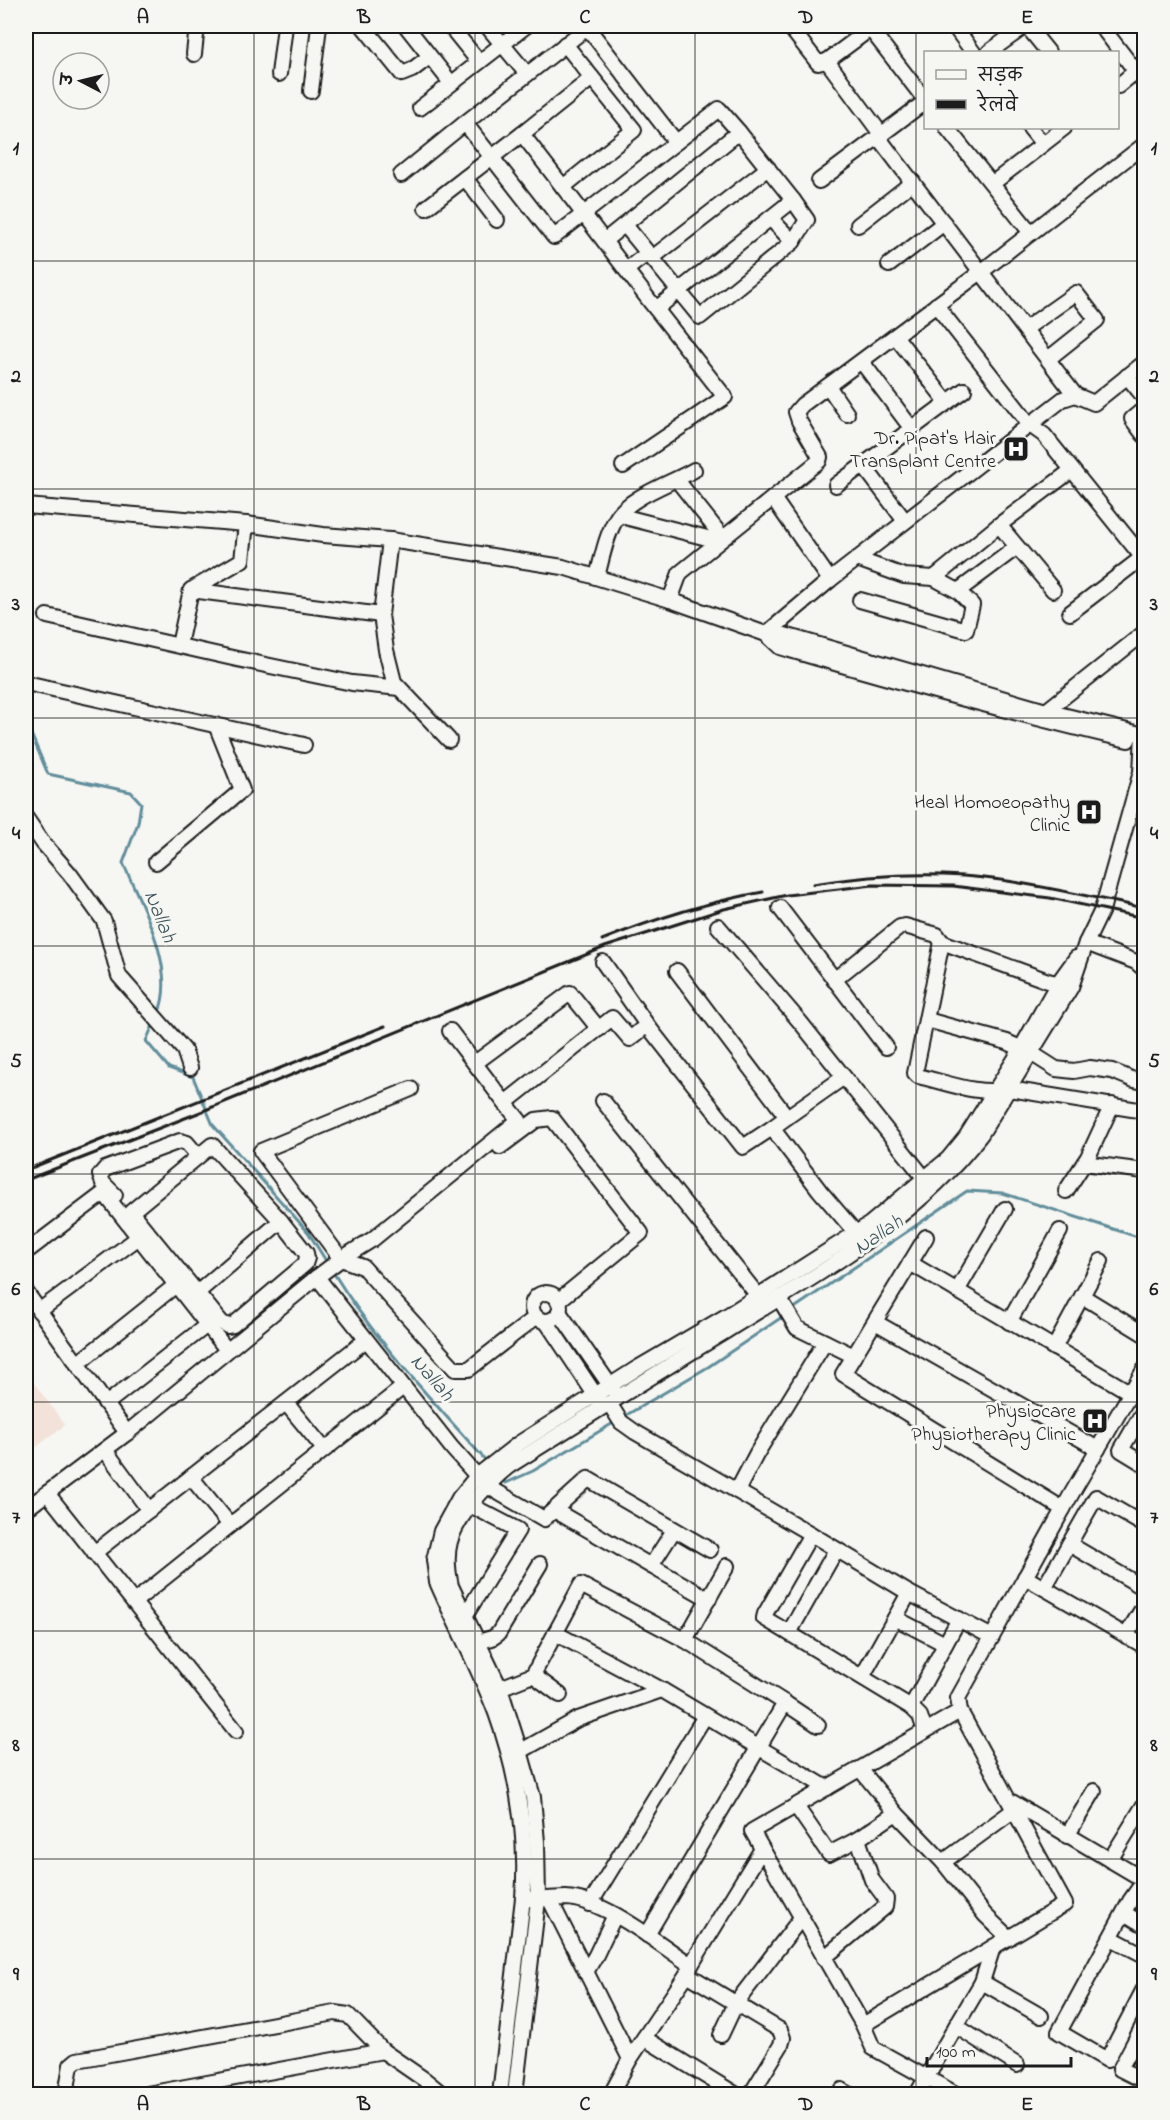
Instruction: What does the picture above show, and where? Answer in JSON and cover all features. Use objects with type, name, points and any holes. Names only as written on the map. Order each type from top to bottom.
[{"type":"street","points":[[194,54],[196,26]]},
{"type":"street","points":[[279,74],[285,26]]},
{"type":"street","points":[[311,91],[319,26]]},
{"type":"street","points":[[363,26],[402,74],[412,70],[429,57]]},
{"type":"street","points":[[406,26],[451,83]]},
{"type":"street","points":[[450,26],[479,62]]},
{"type":"street","points":[[487,26],[527,74]]},
{"type":"street","points":[[420,108],[526,26]]},
{"type":"street","points":[[401,176],[588,26],[676,142]]},
{"type":"street","points":[[789,26],[818,63],[827,61],[871,26],[924,100]]},
{"type":"street","points":[[954,26],[972,51]]},
{"type":"street","points":[[990,51],[1026,26],[1047,51]]},
{"type":"street","points":[[1101,26],[1140,77],[1119,86]]},
{"type":"street","points":[[565,44],[634,130]]},
{"type":"street","points":[[827,61],[913,182],[1075,396],[1094,403],[1144,363]]},
{"type":"street","points":[[426,208],[592,78]]},
{"type":"street","points":[[819,181],[924,102]]},
{"type":"street","points":[[465,123],[554,237],[719,109],[807,219],[806,225],[793,242],[700,317],[625,225]]},
{"type":"street","points":[[563,187],[654,114]]},
{"type":"street","points":[[948,129],[1031,233]]},
{"type":"street","points":[[1031,129],[1043,144]]},
{"type":"street","points":[[993,183],[1063,129]]},
{"type":"street","points":[[604,242],[739,132]]},
{"type":"street","points":[[522,134],[725,397],[623,466]]},
{"type":"street","points":[[670,600],[680,573],[819,461],[820,457],[799,422],[796,411],[1144,146]]},
{"type":"street","points":[[626,270],[650,255],[768,168]]},
{"type":"street","points":[[465,178],[497,220]]},
{"type":"street","points":[[858,225],[913,182]]},
{"type":"street","points":[[656,309],[793,200]]},
{"type":"street","points":[[770,218],[793,242]]},
{"type":"street","points":[[890,265],[944,223]]},
{"type":"street","points":[[1025,329],[1076,293],[1097,320],[1048,359]]},
{"type":"street","points":[[936,305],[1030,425],[1044,435],[1144,558],[1070,613]]},
{"type":"street","points":[[896,336],[947,402]]},
{"type":"street","points":[[862,362],[912,429]]},
{"type":"street","points":[[1127,376],[1144,397]]},
{"type":"street","points":[[828,386],[848,414]]},
{"type":"street","points":[[836,485],[964,390]]},
{"type":"street","points":[[766,634],[830,580],[1063,399],[1075,396]]},
{"type":"street","points":[[1144,409],[1132,419],[1144,435]]},
{"type":"street","points":[[863,465],[905,521]]},
{"type":"street","points":[[597,577],[616,518],[634,502],[694,470]]},
{"type":"street","points":[[934,578],[1072,470]]},
{"type":"street","points":[[677,480],[721,539]]},
{"type":"street","points":[[773,498],[830,580]]},
{"type":"street","points":[[26,506],[246,524],[390,540],[563,567],[670,600],[766,634],[781,634],[1144,739]]},
{"type":"street","points":[[620,514],[721,539]]},
{"type":"street","points":[[179,645],[191,590],[242,560],[246,524]]},
{"type":"street","points":[[999,525],[1053,590]]},
{"type":"street","points":[[390,540],[381,615],[394,682],[449,740]]},
{"type":"street","points":[[958,591],[1017,547]]},
{"type":"street","points":[[857,559],[904,576],[934,578],[958,591],[972,605],[966,630],[962,631],[860,600]]},
{"type":"street","points":[[191,590],[381,615]]},
{"type":"street","points":[[47,616],[352,682],[399,688]]},
{"type":"street","points":[[1046,711],[1144,633]]},
{"type":"street","points":[[766,634],[780,647],[975,703],[1144,739]]},
{"type":"street","points":[[26,683],[304,745]]},
{"type":"street","points":[[156,862],[242,790],[216,725]]},
{"type":"street","points":[[762,1301],[779,1298],[860,1238],[972,1147],[1009,1089],[1026,1051],[1065,985],[1102,910],[1141,772],[1144,739]]},
{"type":"street","points":[[26,818],[104,921],[119,976],[184,1050],[190,1068]]},
{"type":"street","points":[[780,908],[886,1047]]},
{"type":"street","points":[[718,926],[750,962],[929,1184]]},
{"type":"street","points":[[834,980],[900,927],[905,926],[937,935],[942,942],[1065,985]]},
{"type":"street","points":[[942,942],[915,1073],[918,1076],[982,1092],[1009,1089],[1144,1111]]},
{"type":"street","points":[[1086,944],[1136,962],[1144,969]]},
{"type":"street","points":[[603,962],[647,1025],[743,1147],[844,1077]]},
{"type":"street","points":[[677,971],[787,1117]]},
{"type":"street","points":[[475,1063],[570,993],[599,1029]]},
{"type":"street","points":[[505,1102],[612,1018],[630,1039],[647,1025]]},
{"type":"street","points":[[927,1020],[1007,1042],[1056,1069],[1074,1071],[1090,1068],[1112,1071],[1144,1082]]},
{"type":"street","points":[[26,1509],[128,1433],[317,1277],[373,1239],[519,1120],[450,1031]]},
{"type":"street","points":[[929,1184],[966,1137],[993,1092],[1026,1051]]},
{"type":"street","points":[[411,1089],[261,1151],[341,1259],[363,1267],[455,1369],[470,1369],[541,1319],[554,1317],[558,1306],[641,1233],[552,1118],[536,1120],[500,1147]]},
{"type":"street","points":[[603,1101],[762,1301]]},
{"type":"street","points":[[1066,1191],[1084,1163],[1112,1106]]},
{"type":"street","points":[[772,1128],[820,1191],[860,1238]]},
{"type":"street","points":[[131,1212],[212,1145],[281,1221],[306,1253],[305,1264],[266,1298],[233,1325],[227,1326],[221,1322],[131,1212],[103,1183],[100,1175],[105,1169],[174,1142],[187,1143],[198,1155]]},
{"type":"street","points":[[1084,1163],[1144,1172]]},
{"type":"street","points":[[26,1252],[104,1193],[227,1350]]},
{"type":"street","points":[[957,1291],[1005,1209]]},
{"type":"street","points":[[197,1293],[281,1221]]},
{"type":"street","points":[[1009,1322],[1060,1231]]},
{"type":"street","points":[[39,1311],[139,1237]]},
{"type":"street","points":[[926,1237],[843,1374],[1063,1509]]},
{"type":"street","points":[[490,1473],[458,1520],[450,1537],[447,1568],[451,1586],[500,1688],[515,1755],[515,1780],[524,1851],[523,1898],[500,2088],[516,2089],[544,1900],[533,1797],[515,1755],[437,1582],[434,1573],[436,1547],[441,1531],[459,1498],[490,1473],[860,1238]]},
{"type":"street","points":[[1054,1348],[1101,1261]]},
{"type":"street","points":[[910,1263],[1054,1348],[1128,1398],[1144,1413],[1121,1450]]},
{"type":"street","points":[[317,1277],[403,1386],[490,1473],[544,1519],[588,1479],[710,1550]]},
{"type":"street","points":[[77,1364],[176,1285]]},
{"type":"street","points":[[26,1292],[128,1433]]},
{"type":"street","points":[[608,1399],[532,1311],[535,1298],[547,1293],[554,1296],[621,1422],[909,1593],[992,1637]]},
{"type":"street","points":[[1082,1296],[1144,1334]]},
{"type":"street","points":[[266,1298],[275,1311]]},
{"type":"street","points":[[779,1298],[796,1328],[854,1356]]},
{"type":"street","points":[[875,1322],[1101,1445],[1121,1450],[1144,1464]]},
{"type":"street","points":[[106,1404],[207,1325]]},
{"type":"street","points":[[94,1553],[366,1340]]},
{"type":"street","points":[[737,1491],[757,1453],[825,1342]]},
{"type":"street","points":[[863,2025],[1065,1904],[960,1711],[958,1698],[1063,1509],[1144,1370]]},
{"type":"street","points":[[134,1602],[403,1386]]},
{"type":"street","points":[[286,1403],[324,1449]]},
{"type":"street","points":[[105,1450],[149,1510]]},
{"type":"street","points":[[191,1477],[230,1525]]},
{"type":"street","points":[[47,1493],[236,1731]]},
{"type":"street","points":[[1044,1588],[1096,1497],[1144,1525]]},
{"type":"street","points":[[465,1616],[518,1530],[470,1505]]},
{"type":"street","points":[[554,1510],[709,1599]]},
{"type":"street","points":[[651,1566],[674,1530]]},
{"type":"street","points":[[810,1534],[764,1618],[911,1707],[920,1716],[925,1731]]},
{"type":"street","points":[[1069,1544],[1144,1588]]},
{"type":"street","points":[[789,1633],[836,1550]]},
{"type":"street","points":[[478,1642],[498,1634],[540,1564]]},
{"type":"street","points":[[685,1640],[727,1566]]},
{"type":"street","points":[[1025,1577],[1144,1646]]},
{"type":"street","points":[[500,1688],[533,1675],[581,1585],[685,1640],[818,1725]]},
{"type":"street","points":[[862,1677],[909,1593]]},
{"type":"street","points":[[1126,1636],[1144,1606]]},
{"type":"street","points":[[895,1618],[945,1644]]},
{"type":"street","points":[[911,1707],[958,1619]]},
{"type":"street","points":[[555,1633],[662,1690],[760,1746],[827,1788]]},
{"type":"street","points":[[533,1675],[560,1695]]},
{"type":"street","points":[[515,1755],[578,1719],[662,1690]]},
{"type":"street","points":[[647,1935],[785,1703]]},
{"type":"street","points":[[956,2094],[873,2048],[863,2025],[752,1832],[960,1711]]},
{"type":"street","points":[[590,1904],[705,1716]]},
{"type":"street","points":[[860,1769],[896,1813],[944,1862],[985,1915],[1009,1938]]},
{"type":"street","points":[[1067,1836],[1094,1791]]},
{"type":"street","points":[[1110,1860],[1144,1805]]},
{"type":"street","points":[[796,1806],[829,1854],[858,1839],[896,1813]]},
{"type":"street","points":[[1012,1806],[1143,1879],[1132,1891],[1127,1907],[1111,1938],[1059,2032],[1144,2081]]},
{"type":"street","points":[[944,1862],[1012,1806]]},
{"type":"street","points":[[824,1958],[885,1907],[886,1899],[872,1880],[858,1839]]},
{"type":"street","points":[[616,2093],[630,2059],[689,1969],[762,1849]]},
{"type":"street","points":[[523,1898],[544,1900],[567,1898],[590,1904],[615,1915],[647,1935],[736,2004],[780,2030],[783,2038],[751,2094]]},
{"type":"street","points":[[544,1900],[586,1972],[630,2059]]},
{"type":"street","points":[[1127,1907],[1144,1925]]},
{"type":"street","points":[[586,1972],[615,1915]]},
{"type":"street","points":[[721,2035],[736,2004],[801,1918]]},
{"type":"street","points":[[1111,1938],[1144,1955]]},
{"type":"street","points":[[917,2094],[982,1982],[993,1947]]},
{"type":"street","points":[[982,1982],[1041,2016]]},
{"type":"street","points":[[1107,2060],[1144,1989]]},
{"type":"street","points":[[66,2094],[71,2065],[77,2060],[335,2013],[348,2015],[383,2051],[442,2094]]},
{"type":"street","points":[[1120,2069],[1144,2024]]},
{"type":"street","points":[[956,2026],[1017,2065]]},
{"type":"street","points":[[644,2038],[735,2094]]},
{"type":"street","points":[[147,2094],[383,2051]]},
{"type":"shaded area","points":[[28,1375],[65,1425],[26,1455],[26,1377]]},
{"type":"waterway","name":"Nallah","points":[[26,722],[48,774],[131,792],[141,803],[138,823],[123,863],[155,937],[160,957],[164,977],[163,996],[158,1014]]},
{"type":"waterway","name":"Nallah","points":[[154,1023],[146,1041],[169,1068],[193,1077],[213,1125],[308,1232],[328,1264]]},
{"type":"waterway","name":"Nallah","points":[[790,1311],[967,1191],[1002,1193],[1144,1239]]},
{"type":"waterway","name":"Nallah","points":[[333,1272],[386,1346],[487,1462]]},
{"type":"waterway","name":"Nallah","points":[[623,1417],[708,1367],[785,1315]]},
{"type":"waterway","name":"Nallah","points":[[502,1478],[506,1483],[533,1471],[615,1422]]},
{"type":"railway","points":[[813,884],[883,876],[954,875],[1019,883],[1144,908]]},
{"type":"railway","points":[[26,1180],[198,1113],[605,947],[724,909],[787,895],[873,885],[953,886],[1050,898],[1144,918]]},
{"type":"railway","points":[[602,940],[681,912],[763,892]]},
{"type":"railway","points":[[26,1170],[385,1026]]},
{"type":"place","name":"Dr. Pipat's Hair Transplant Centre","points":[[1016,449]]},
{"type":"place","name":"Heal Homoeopathy Clinic","points":[[1089,812]]},
{"type":"place","name":"Physiocare Physiotherapy Clinic","points":[[1095,1421]]}]
